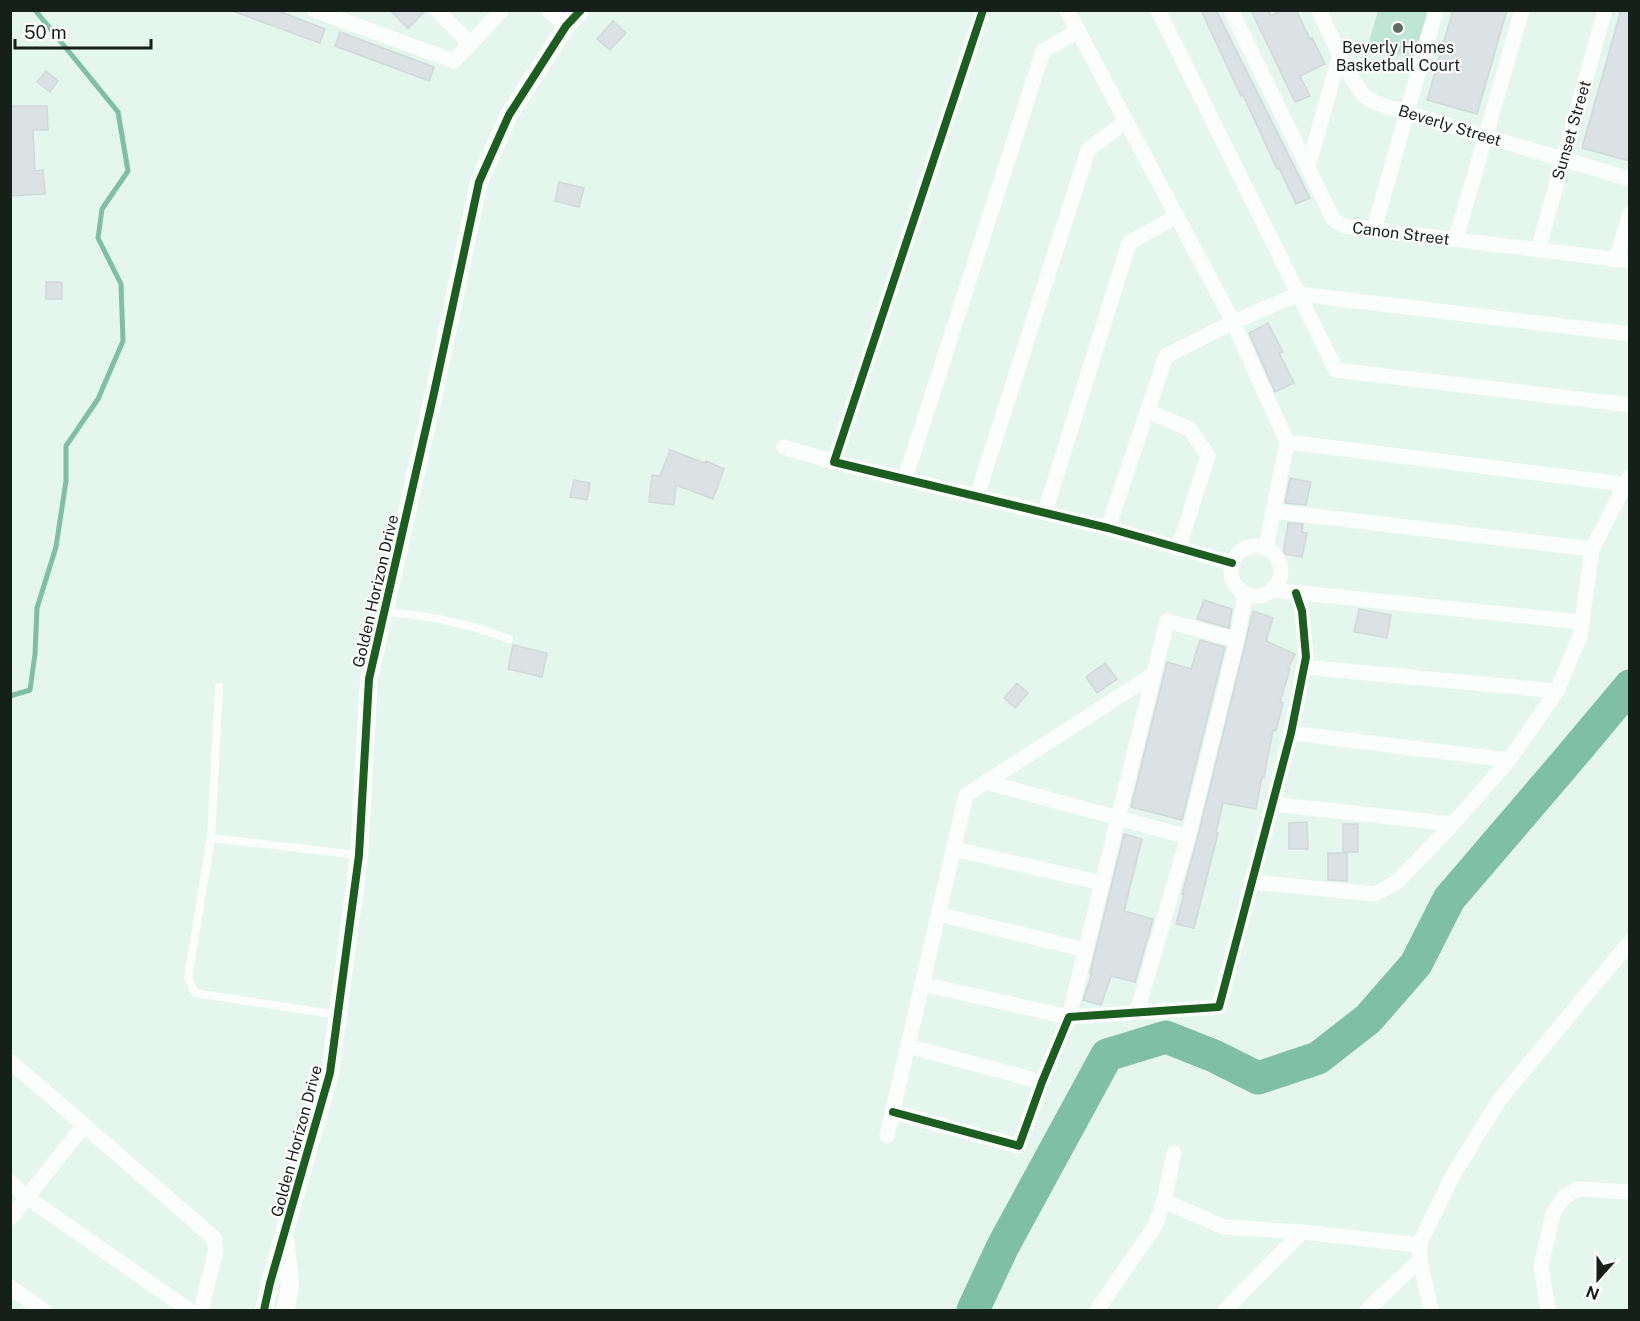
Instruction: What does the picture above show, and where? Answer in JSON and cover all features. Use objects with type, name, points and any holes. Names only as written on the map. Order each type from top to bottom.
[{"type":"street","points":[[314,10],[454,61],[502,10]]},
{"type":"street","points":[[437,10],[470,44]]},
{"type":"street","points":[[548,10],[566,26]]},
{"type":"street","name":"Golden Horizon Drive","points":[[264,1311],[330,1073],[359,855],[369,679],[479,182],[509,115],[566,26],[581,10]]},
{"type":"street","points":[[834,462],[983,10]]},
{"type":"street","points":[[1067,10],[1233,322],[1287,442],[1266,547]]},
{"type":"street","points":[[1158,10],[1336,370],[1629,405]]},
{"type":"street","name":"Canon Street","points":[[1231,10],[1334,220],[1345,226],[1623,261]]},
{"type":"street","name":"Beverly Street","points":[[1319,10],[1355,84],[1366,97],[1383,105],[1629,179]]},
{"type":"street","points":[[1374,229],[1436,10]]},
{"type":"street","points":[[1456,239],[1522,10]]},
{"type":"street","name":"Sunset Street","points":[[1538,250],[1605,10]]},
{"type":"street","points":[[905,479],[1043,51],[1078,32]]},
{"type":"street","points":[[1308,167],[1341,54]]},
{"type":"street","points":[[977,496],[1088,150],[1126,121]]},
{"type":"street","points":[[1623,261],[1629,214]]},
{"type":"street","points":[[1045,512],[1129,243],[1177,216]]},
{"type":"street","points":[[1108,528],[1166,356],[1233,322],[1299,294],[1629,334]]},
{"type":"street","points":[[1147,411],[1190,429],[1208,456],[1179,548]]},
{"type":"street","points":[[1251,882],[1375,894],[1397,882],[1453,824],[1509,760],[1557,691],[1580,636],[1592,549],[1627,480],[1287,442]]},
{"type":"street","points":[[783,447],[834,462],[1108,528],[1232,563]]},
{"type":"street","points":[[1273,511],[1592,549]]},
{"type":"street","points":[[1257,545],[1266,547],[1279,558],[1282,576],[1273,590],[1259,596],[1245,594],[1234,584],[1231,577],[1232,563],[1242,550],[1257,545]]},
{"type":"street","points":[[1273,590],[1582,622]]},
{"type":"street","points":[[922,984],[1069,1017],[1219,1007],[1291,732],[1306,657],[1302,611],[1296,593]]},
{"type":"street","points":[[1137,1012],[1188,837],[1237,640],[1245,594]]},
{"type":"street","points":[[892,1112],[1019,1146],[1069,1017],[1167,621],[1237,640]]},
{"type":"street","points":[[1304,667],[1557,691]]},
{"type":"street","points":[[887,1136],[966,795],[1154,675]]},
{"type":"street","points":[[1291,732],[1509,760]]},
{"type":"street","points":[[986,782],[1188,837]]},
{"type":"street","points":[[1273,804],[1453,824]]},
{"type":"street","points":[[954,849],[1102,883]]},
{"type":"street","points":[[938,914],[1086,950]]},
{"type":"street","points":[[1367,1311],[1419,1252],[1453,1174],[1500,1099],[1629,942]]},
{"type":"street","points":[[908,1046],[1042,1082]]},
{"type":"street","points":[[10,1061],[214,1238],[216,1250],[201,1311]]},
{"type":"street","points":[[10,1220],[84,1125]]},
{"type":"street","points":[[1097,1311],[1155,1226],[1164,1202],[1174,1153]]},
{"type":"street","points":[[10,1182],[28,1198],[189,1311]]},
{"type":"street","points":[[1548,1311],[1541,1266],[1553,1214],[1564,1197],[1577,1189],[1629,1192]]},
{"type":"street","points":[[1164,1202],[1224,1227],[1302,1232],[1419,1252]]},
{"type":"street","points":[[1225,1311],[1302,1232]]},
{"type":"street","name":"Golden Horizon Drive","points":[[285,1233],[290,1287],[285,1311]]},
{"type":"street","points":[[1419,1252],[1431,1311]]},
{"type":"street","points":[[10,1287],[43,1311]]},
{"type":"lane","points":[[384,611],[433,617],[485,630],[508,639]]},
{"type":"lane","points":[[219,687],[211,838],[188,978],[195,993],[338,1015]]},
{"type":"lane","points":[[211,838],[359,855]]},
{"type":"green space","name":"Beverly Homes Basketball Court","points":[[1378,11],[1428,11],[1413,59],[1368,45]]},
{"type":"building","points":[[235,10],[276,10],[325,29],[320,43],[235,12]]},
{"type":"building","points":[[390,10],[426,10],[408,29]]},
{"type":"building","points":[[1201,10],[1216,10],[1310,198],[1296,204],[1243,95],[1241,96]]},
{"type":"building","points":[[1251,10],[1268,10],[1271,16],[1282,10],[1296,10],[1325,64],[1300,76],[1310,96],[1295,102]]},
{"type":"building","points":[[1453,10],[1507,10],[1477,114],[1427,100]]},
{"type":"building","points":[[1621,10],[1629,10],[1629,161],[1582,148]]},
{"type":"building","points":[[613,21],[626,33],[610,50],[597,39]]},
{"type":"building","points":[[340,32],[434,67],[429,81],[335,46]]},
{"type":"building","points":[[46,71],[58,81],[50,92],[37,82]]},
{"type":"building","points":[[10,106],[47,106],[48,130],[33,130],[35,171],[43,170],[45,194],[10,196]]},
{"type":"building","points":[[559,182],[584,188],[579,207],[555,201]]},
{"type":"building","points":[[46,282],[62,282],[62,299],[46,299]]},
{"type":"building","points":[[1268,323],[1283,352],[1279,353],[1294,383],[1275,392],[1249,333]]},
{"type":"building","points":[[670,450],[724,469],[713,499],[676,485],[674,505],[649,502],[652,475],[660,476]]},
{"type":"building","points":[[1290,478],[1311,482],[1306,505],[1285,503]]},
{"type":"building","points":[[574,480],[590,483],[587,500],[570,497]]},
{"type":"building","points":[[1288,523],[1303,524],[1302,532],[1307,533],[1302,557],[1283,554]]},
{"type":"building","points":[[1204,600],[1232,609],[1229,628],[1197,619]]},
{"type":"building","points":[[1359,609],[1391,615],[1387,638],[1354,632]]},
{"type":"building","points":[[1253,611],[1273,618],[1266,641],[1295,654],[1288,669],[1290,669],[1280,702],[1283,703],[1276,731],[1273,730],[1256,809],[1223,803],[1216,832],[1218,833],[1194,928],[1176,924]]},
{"type":"building","points":[[1200,640],[1225,647],[1182,820],[1131,807],[1167,662],[1191,669]]},
{"type":"building","points":[[513,645],[547,653],[542,677],[508,669]]},
{"type":"building","points":[[1105,663],[1117,679],[1097,693],[1086,677]]},
{"type":"building","points":[[1017,683],[1028,693],[1015,708],[1004,698]]},
{"type":"building","points":[[1307,822],[1308,849],[1289,849],[1289,823]]},
{"type":"building","points":[[1343,824],[1358,824],[1358,852],[1343,852]]},
{"type":"building","points":[[1124,834],[1142,839],[1124,911],[1153,919],[1135,982],[1111,976],[1100,1005],[1083,1000],[1092,973],[1090,973]]},
{"type":"building","points":[[1328,853],[1347,853],[1347,881],[1328,880]]},
{"type":"waterway","points":[[10,696],[30,690],[35,654],[37,608],[56,547],[66,481],[66,446],[98,399],[123,341],[121,284],[98,238],[102,209],[128,171],[118,112],[35,10]]},
{"type":"waterway","points":[[973,1310],[1003,1246],[1107,1055],[1166,1037],[1214,1056],[1258,1078],[1318,1058],[1368,1019],[1416,964],[1449,899],[1630,686]]},
{"type":"cycle path","points":[[264,1310],[330,1073],[359,855],[369,679],[479,182],[509,115],[566,26],[581,10]]},
{"type":"cycle path","points":[[983,10],[834,462],[1108,528],[1232,563]]},
{"type":"cycle path","points":[[893,1112],[1019,1146],[1069,1017],[1219,1007],[1291,733],[1306,657],[1302,611],[1296,593]]},
{"type":"place","name":"Beverly Homes Basketball Court","points":[[1398,28]]}]
